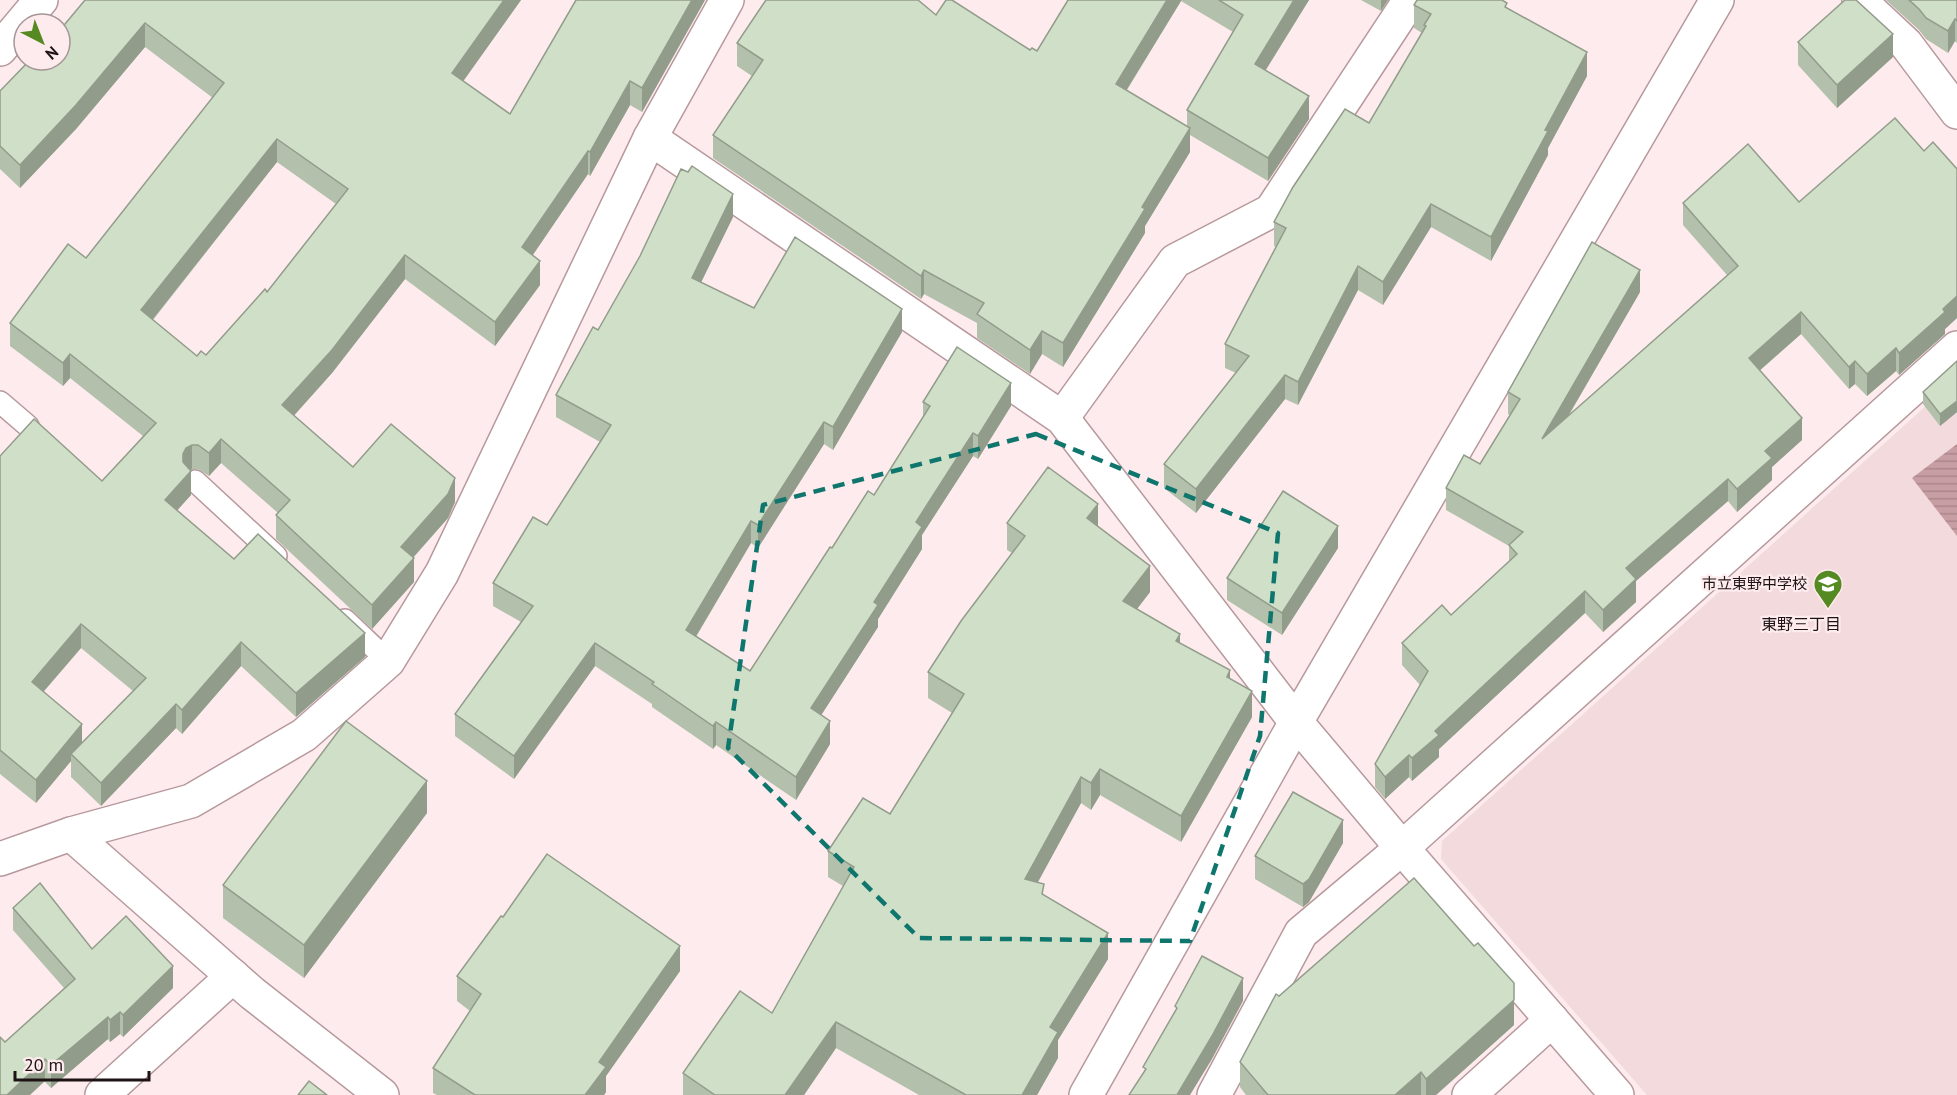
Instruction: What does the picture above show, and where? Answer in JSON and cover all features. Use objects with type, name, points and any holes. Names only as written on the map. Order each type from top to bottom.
[{"type":"street","points":[[0,50],[41,0]]},
{"type":"street","points":[[0,859],[71,834],[191,801],[304,735],[388,661],[442,573],[650,138],[727,0]]},
{"type":"street","points":[[1062,418],[1175,261],[1271,211],[1410,0]]},
{"type":"street","points":[[1086,1095],[1296,722],[1717,0]]},
{"type":"street","points":[[1859,0],[1906,44],[1957,112]]},
{"type":"street","points":[[650,138],[1062,418],[1296,722],[1402,848],[1617,1095]]},
{"type":"street","points":[[1214,1095],[1301,933],[1402,848],[1957,348]]},
{"type":"street","points":[[71,834],[233,976],[382,1095]]},
{"type":"street","points":[[102,1095],[233,976]]},
{"type":"street","points":[[1469,1095],[1552,1020]]},
{"type":"lane","points":[[0,402],[28,426]]},
{"type":"lane","points":[[195,482],[292,571]]},
{"type":"lane","points":[[327,604],[388,661]]},
{"type":"highlighted area","points":[[1036,434],[1278,533],[1260,736],[1190,941],[919,938],[728,748],[763,505]]},
{"type":"shaded area","name":"市立東野中学校","points":[[1957,378],[1957,1095],[1647,1095],[1441,859],[1442,841]]},
{"type":"shaded area","points":[[1957,444],[1957,536],[1912,478]]},
{"type":"building","points":[[85,0],[504,0],[452,73],[510,114],[576,0],[692,0],[642,88],[630,81],[590,152],[588,151],[522,247],[540,261],[495,322],[405,255],[332,350],[282,405],[353,467],[391,424],[455,478],[448,494],[401,547],[414,558],[372,605],[276,515],[290,500],[221,439],[209,453],[198,445],[186,448],[183,462],[191,471],[165,500],[234,559],[258,534],[365,633],[296,693],[241,642],[182,710],[176,704],[101,783],[71,754],[146,678],[81,624],[32,682],[82,724],[36,780],[0,750],[0,456],[34,419],[102,481],[156,423],[70,354],[63,363],[10,323],[68,244],[86,258],[224,83],[145,23],[76,105],[20,165],[0,146],[0,91],[18,72],[72,72],[72,16]],"holes":[[[277,139],[348,189],[267,292],[265,289],[206,355],[201,351],[197,356],[141,310]]]},
{"type":"building","points":[[766,0],[918,0],[936,15],[946,0],[952,0],[1030,50],[1032,48],[1037,51],[1068,0],[1167,0],[1116,84],[1190,128],[1142,207],[1145,209],[1063,343],[1042,331],[1030,350],[977,314],[984,303],[924,270],[921,276],[713,135],[763,60],[737,43]]},
{"type":"building","points":[[1219,0],[1294,0],[1255,64],[1309,96],[1268,158],[1187,110],[1243,15]]},
{"type":"building","points":[[1417,0],[1502,0],[1507,3],[1505,7],[1587,52],[1491,237],[1431,204],[1383,282],[1358,266],[1298,382],[1285,375],[1196,489],[1164,464],[1249,356],[1225,344],[1286,228],[1274,222],[1293,187],[1345,109],[1369,123],[1431,14],[1414,5]]},
{"type":"building","points":[[1845,0],[1856,0],[1893,34],[1837,85],[1798,42]]},
{"type":"building","points":[[1909,0],[1957,0],[1957,21],[1955,19],[1948,31],[1926,18]]},
{"type":"building","points":[[1895,118],[1924,151],[1933,142],[1957,169],[1957,296],[1943,309],[1945,312],[1899,353],[1896,348],[1867,374],[1855,361],[1849,367],[1801,312],[1749,358],[1802,418],[1765,451],[1772,458],[1737,489],[1728,479],[1626,568],[1636,579],[1603,610],[1585,591],[1435,731],[1439,735],[1412,758],[1409,755],[1385,777],[1375,764],[1428,671],[1402,643],[1442,605],[1451,615],[1517,554],[1509,545],[1523,532],[1446,488],[1464,455],[1480,464],[1520,399],[1508,392],[1592,242],[1640,270],[1542,439],[1738,266],[1683,203],[1748,144],[1799,202]]},
{"type":"building","points":[[692,166],[733,194],[692,278],[754,308],[795,237],[902,309],[833,427],[824,422],[758,525],[751,521],[686,630],[750,671],[868,491],[874,495],[930,406],[923,402],[957,347],[1011,383],[978,436],[973,433],[916,522],[922,527],[874,602],[878,605],[811,708],[830,721],[796,777],[716,722],[713,726],[652,684],[654,682],[595,643],[514,756],[455,714],[533,606],[493,583],[533,517],[547,525],[611,425],[556,395],[593,327],[598,330],[640,256],[681,169],[688,172]]},
{"type":"building","points":[[1957,361],[1957,401],[1940,414],[1923,392]]},
{"type":"building","points":[[1048,467],[1098,504],[1087,518],[1150,566],[1123,601],[1180,634],[1176,641],[1230,670],[1227,677],[1252,691],[1181,816],[1100,769],[1091,783],[1081,777],[1025,879],[1044,884],[1042,894],[1108,933],[1050,1027],[1058,1032],[1022,1095],[966,1095],[836,1022],[785,1095],[715,1095],[683,1073],[740,991],[772,1013],[854,867],[828,851],[863,798],[890,814],[964,694],[928,672],[961,621],[1025,536],[1007,523]]},
{"type":"building","points":[[1283,491],[1338,526],[1282,613],[1227,578]]},
{"type":"building","points":[[346,721],[427,781],[304,945],[223,885]]},
{"type":"building","points":[[1293,792],[1343,820],[1309,879],[1303,884],[1255,856]]},
{"type":"building","points":[[547,854],[680,946],[599,1062],[606,1067],[585,1095],[475,1095],[433,1068],[481,994],[457,976],[501,916],[503,917]]},
{"type":"building","points":[[1414,878],[1474,946],[1478,943],[1514,983],[1514,1000],[1426,1079],[1421,1072],[1395,1095],[1268,1095],[1240,1062],[1276,994],[1279,996]]},
{"type":"building","points":[[40,883],[92,949],[126,916],[173,966],[123,1015],[120,1012],[110,1020],[108,1017],[51,1065],[45,1059],[7,1095],[0,1095],[0,1037],[5,1042],[75,979],[13,908]]},
{"type":"building","points":[[1202,956],[1243,978],[1177,1095],[1129,1095],[1146,1069],[1143,1067],[1177,1008],[1175,1006]]},
{"type":"building","points":[[309,1081],[327,1095],[298,1095]]},
{"type":"place","name":"市立東野中学校","points":[[1828,610]]},
{"type":"district","name":"東野三丁目","points":[[1801,624]]}]
